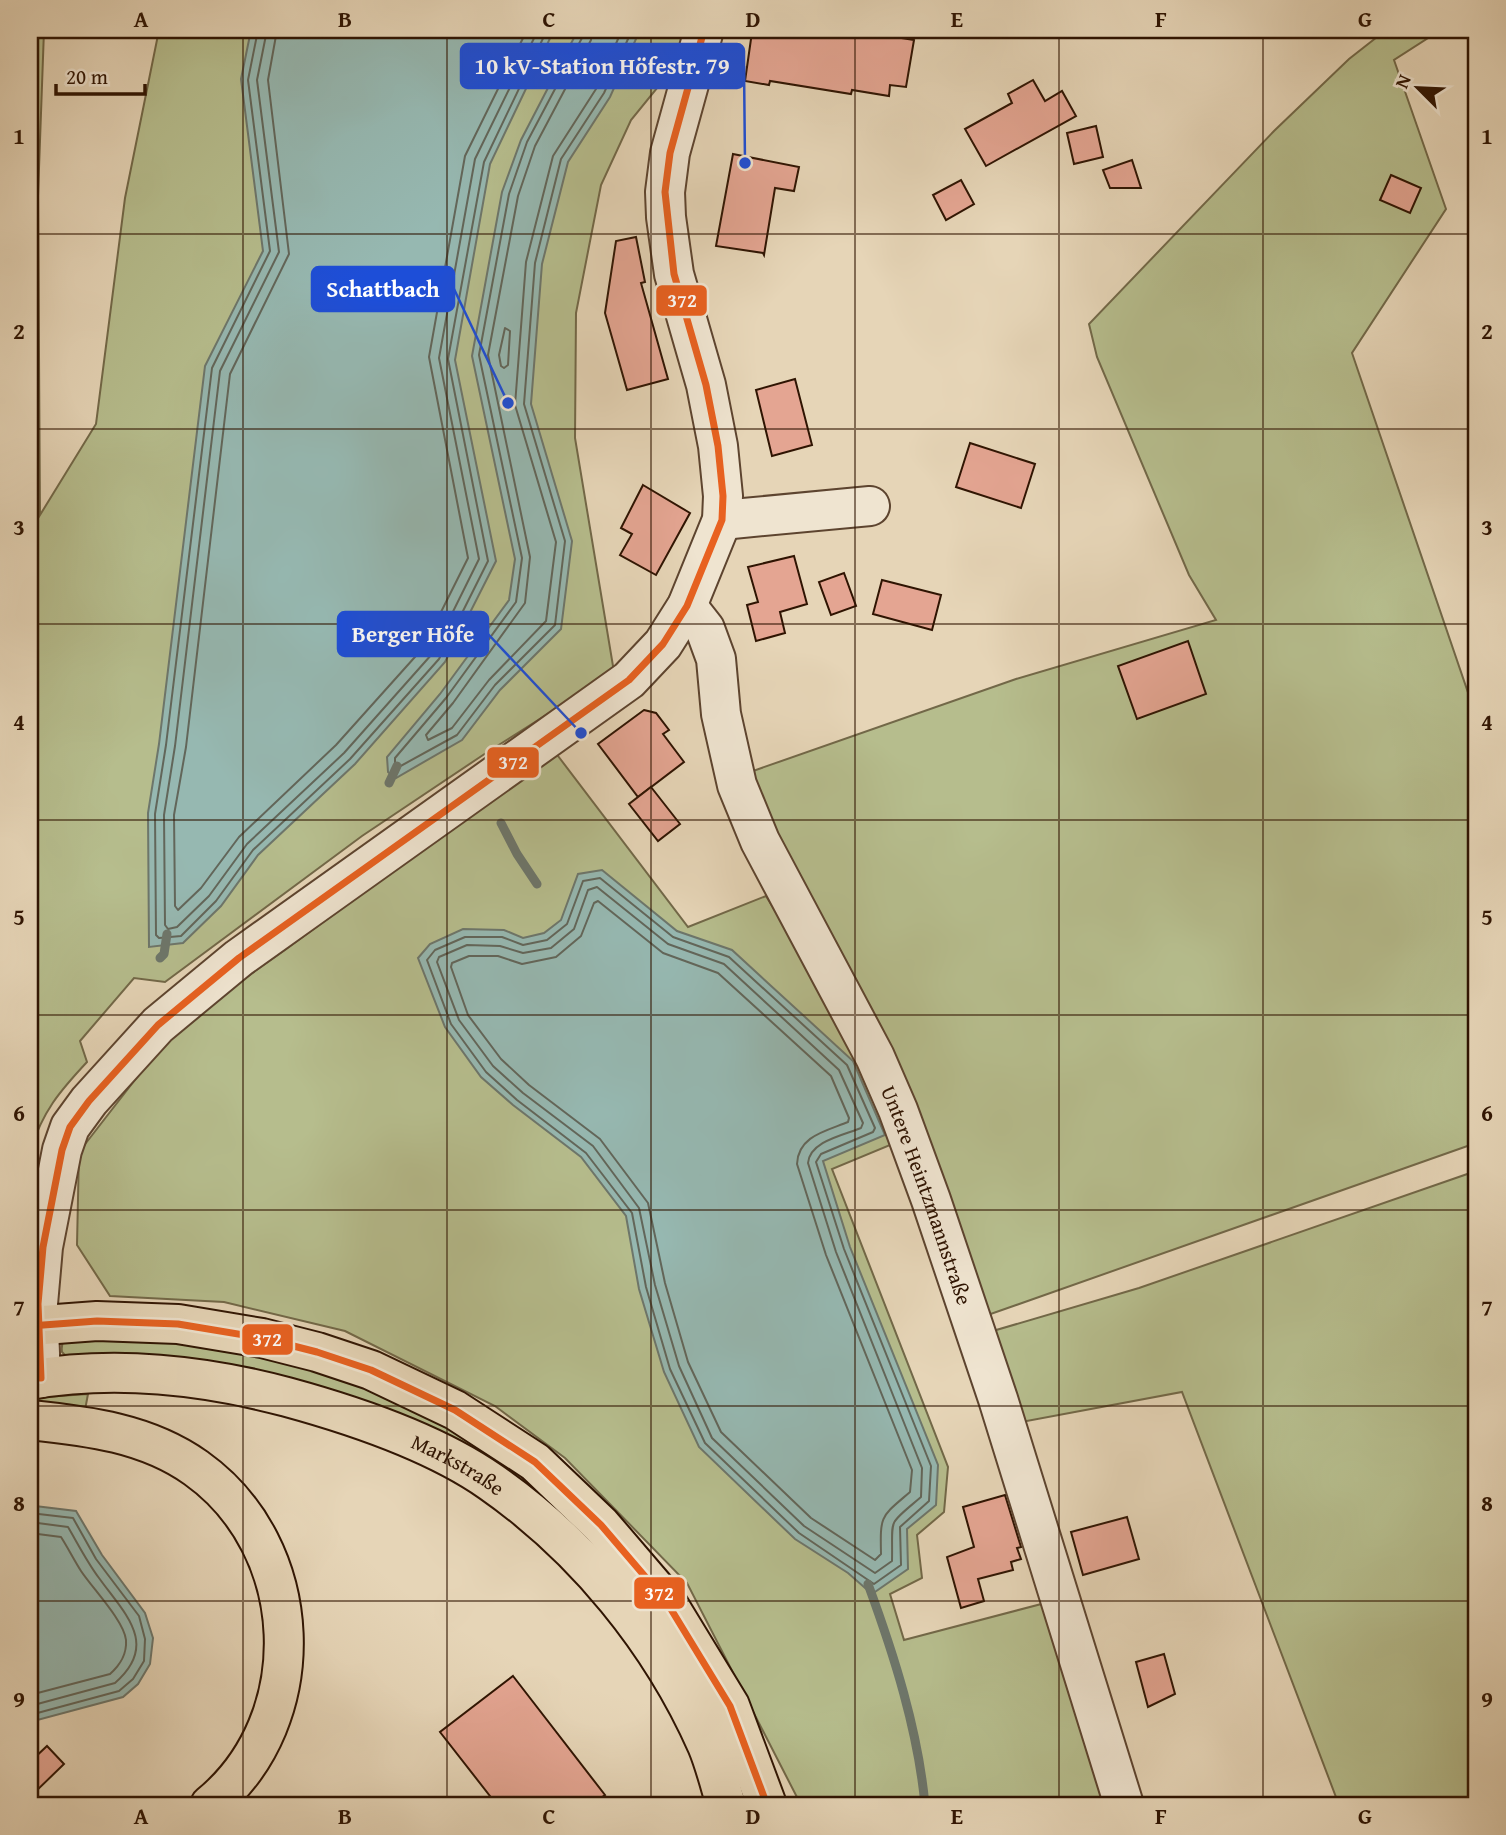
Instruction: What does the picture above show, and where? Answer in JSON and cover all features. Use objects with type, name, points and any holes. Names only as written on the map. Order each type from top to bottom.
[{"type":"main road","name":"Markstraße","points":[[34,1326],[97,1321],[178,1324],[262,1338],[317,1352],[371,1370],[455,1410],[535,1462],[601,1525],[666,1601],[730,1706],[766,1805]]},
{"type":"main road","name":"Markstraße","points":[[35,1379],[120,1374],[192,1378],[251,1388],[348,1414],[438,1452],[490,1481],[568,1544],[630,1617],[664,1665],[707,1746],[726,1805]]},
{"type":"main road","points":[[30,1420],[92,1426],[146,1441],[198,1469],[229,1497],[255,1532],[272,1567],[282,1606],[285,1644],[279,1693],[262,1741],[246,1769],[226,1792],[210,1805]]},
{"type":"street","points":[[35,1379],[34,1326],[43,1247],[62,1150],[70,1128],[89,1101],[158,1025],[239,958],[629,680],[663,645],[687,606],[722,520],[723,496],[718,446],[706,385],[674,274],[665,192],[670,153],[704,30]]},
{"type":"street","points":[[722,520],[870,506]]},
{"type":"street","name":"Untere Heintzmannstraße","points":[[687,606],[705,629],[716,659],[721,714],[737,785],[760,841],[875,1057],[931,1200],[998,1399],[1124,1805]]},
{"type":"green space","points":[[30,30],[44,30],[38,196],[40,515],[96,424],[125,198],[159,30],[687,30],[675,66],[631,120],[601,185],[576,313],[575,438],[614,672],[362,836],[165,982],[134,978],[80,1041],[87,1062],[53,1103],[40,1124],[30,1151]]},
{"type":"green space","points":[[1386,30],[1456,30],[1436,33],[1394,60],[1446,209],[1352,353],[1476,716],[1476,1143],[985,1316],[913,1108],[870,1006],[790,875],[750,772],[1016,679],[1216,620],[1189,575],[1097,357],[1089,324],[1274,131],[1349,59]]},
{"type":"green space","points":[[555,752],[688,927],[766,896],[862,1052],[895,1143],[832,1169],[948,1467],[944,1512],[917,1535],[922,1578],[890,1594],[904,1640],[1049,1602],[1114,1805],[801,1805],[687,1583],[565,1458],[495,1406],[345,1331],[224,1302],[110,1296],[77,1245],[79,1152],[176,1027]]},
{"type":"green space","points":[[1476,1171],[1476,1805],[1339,1805],[1182,1392],[1016,1423],[986,1333],[1139,1288]]},
{"type":"green space","points":[[97,1332],[176,1335],[281,1355],[384,1388],[459,1425],[480,1439],[579,1520],[640,1587],[687,1655],[707,1691],[740,1767],[753,1805],[742,1805],[710,1726],[681,1669],[647,1617],[608,1570],[564,1527],[515,1489],[463,1455],[408,1426],[332,1396],[209,1369],[79,1361],[69,1359],[62,1352],[64,1340],[72,1334]]},
{"type":"green space","points":[[88,1394],[85,1410],[30,1403],[30,1398]]},
{"type":"water","points":[[251,30],[554,30],[490,164],[455,360],[496,561],[445,662],[355,764],[258,855],[221,906],[183,943],[149,947],[148,813],[159,744],[205,366],[263,251],[241,79]]},
{"type":"water","points":[[578,30],[640,30],[610,97],[568,162],[542,264],[531,404],[572,541],[561,629],[500,690],[462,740],[396,778],[388,772],[387,757],[440,694],[509,600],[515,559],[472,356],[502,192],[521,140]]},
{"type":"water","points":[[602,870],[677,931],[732,950],[853,1061],[885,1135],[823,1161],[850,1247],[938,1465],[936,1505],[907,1529],[908,1569],[872,1594],[848,1573],[795,1539],[699,1447],[664,1372],[639,1289],[626,1216],[581,1157],[481,1077],[445,1027],[418,958],[430,944],[463,929],[504,930],[523,938],[544,933],[561,920],[578,874]]},
{"type":"water","points":[[30,1507],[76,1511],[102,1555],[145,1613],[153,1638],[150,1664],[138,1684],[123,1697],[30,1722]]},
{"type":"building","points":[[772,30],[819,30],[863,36],[864,32],[914,40],[906,87],[890,85],[889,96],[852,90],[851,94],[770,81],[769,85],[745,81],[752,32],[771,35]]},
{"type":"building","points":[[1033,80],[1045,101],[1062,91],[1076,116],[986,166],[965,129],[1012,103],[1008,94]]},
{"type":"building","points":[[1096,126],[1103,157],[1074,164],[1067,133]]},
{"type":"building","points":[[733,154],[799,167],[794,191],[775,188],[764,255],[716,246]]},
{"type":"building","points":[[1132,160],[1141,188],[1110,188],[1103,170]]},
{"type":"building","points":[[1391,175],[1421,188],[1410,213],[1380,200]]},
{"type":"building","points":[[961,180],[974,204],[946,220],[933,195]]},
{"type":"building","points":[[636,237],[645,282],[641,283],[668,379],[627,390],[605,313],[616,241]]},
{"type":"building","points":[[795,379],[812,445],[772,456],[756,390]]},
{"type":"building","points":[[970,443],[1035,464],[1021,508],[956,487]]},
{"type":"building","points":[[643,485],[690,513],[656,575],[620,555],[632,534],[621,528]]},
{"type":"building","points":[[794,556],[807,604],[780,612],[785,633],[756,641],[747,605],[758,602],[748,567]]},
{"type":"building","points":[[844,573],[856,606],[831,615],[819,582]]},
{"type":"building","points":[[882,580],[941,595],[932,630],[873,614]]},
{"type":"building","points":[[1188,641],[1206,694],[1137,719],[1118,666]]},
{"type":"building","points":[[644,710],[656,713],[669,730],[663,734],[684,762],[638,797],[598,744]]},
{"type":"building","points":[[651,787],[680,824],[658,841],[629,804]]},
{"type":"building","points":[[1005,1495],[1021,1547],[1017,1548],[1021,1559],[1011,1562],[1013,1570],[978,1579],[984,1601],[961,1608],[947,1557],[974,1547],[963,1507]]},
{"type":"building","points":[[1127,1517],[1139,1559],[1083,1575],[1071,1532]]},
{"type":"building","points":[[1164,1654],[1175,1694],[1148,1707],[1136,1662]]},
{"type":"building","points":[[513,1676],[605,1795],[591,1805],[497,1805],[440,1732]]},
{"type":"building","points":[[47,1746],[64,1764],[30,1797],[30,1762]]},
{"type":"waterway","points":[[389,783],[397,766]]},
{"type":"waterway","points":[[501,823],[537,884]]},
{"type":"waterway","points":[[160,958],[164,954],[167,934]]},
{"type":"waterway","points":[[868,1584],[904,1693],[917,1749],[925,1805]]},
{"type":"transit line","name":"372","points":[[41,1378],[38,1304],[43,1247],[62,1150],[70,1127],[89,1101],[158,1025],[239,958],[629,680],[663,644],[687,606],[722,520],[723,496],[718,446],[706,385],[674,274],[665,192],[670,153],[704,30]]},
{"type":"transit line","name":"372","points":[[30,1326],[97,1321],[178,1324],[262,1338],[371,1370],[455,1410],[535,1462],[601,1525],[666,1601],[730,1706],[767,1805]]},
{"type":"place","name":"10 kV-Station Höfestr. 79","points":[[745,163]]},
{"type":"place","name":"Schattbach","points":[[508,403]]},
{"type":"place","name":"Berger Höfe","points":[[581,733]]}]
